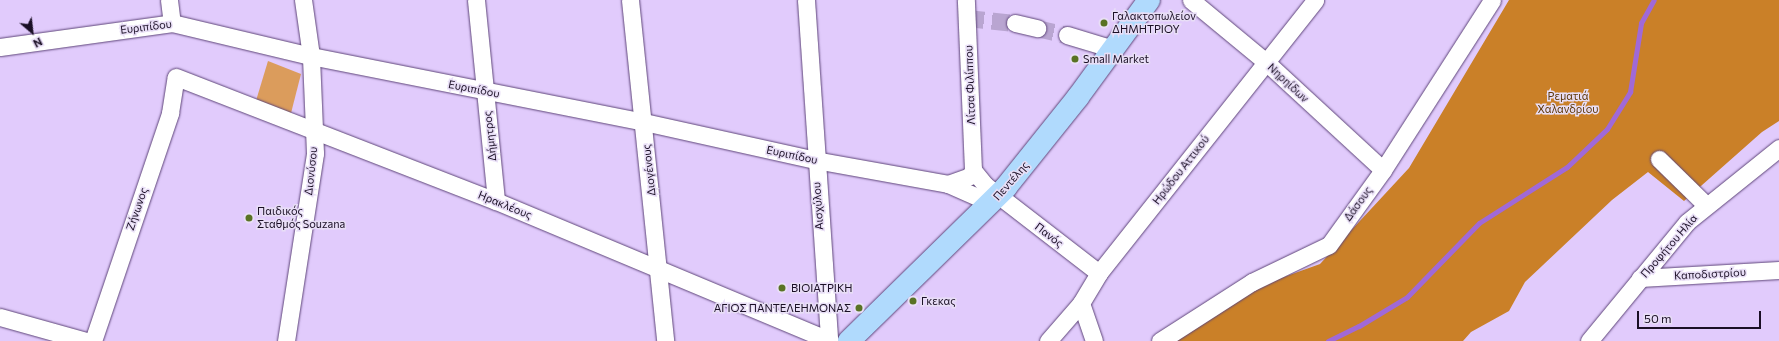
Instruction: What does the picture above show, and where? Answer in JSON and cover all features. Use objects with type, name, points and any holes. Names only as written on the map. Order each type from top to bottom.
[{"type":"main road","name":"Πεντέλης","points":[[849,341],[995,200],[1113,49],[1145,3]]},
{"type":"street","points":[[170,0],[172,23]]},
{"type":"street","name":"Διονύσου","points":[[286,341],[315,153],[311,56],[303,0]]},
{"type":"street","name":"Δήμητρος","points":[[476,0],[496,201]]},
{"type":"street","name":"Διογένους","points":[[630,0],[660,272],[665,341]]},
{"type":"street","name":"Αισχύλου","points":[[806,0],[815,160],[829,341]]},
{"type":"street","name":"Λίτσα Φιλίππου","points":[[966,0],[973,170]]},
{"type":"street","name":"Νηρηίδων","points":[[1191,0],[1266,62],[1383,170]]},
{"type":"street","name":"Ηρώδου Αττικού","points":[[1048,341],[1081,303],[1099,273],[1315,0]]},
{"type":"street","name":"Δάσους","points":[[1160,341],[1252,282],[1329,245],[1383,170],[1492,0]]},
{"type":"street","name":"Ευριπίδου","points":[[0,47],[172,23],[311,56],[644,122],[815,160],[948,184],[995,200]]},
{"type":"street","points":[[1015,23],[1037,28]]},
{"type":"street","points":[[1066,35],[1113,49]]},
{"type":"street","name":"Ηρακλέους","points":[[176,76],[496,201],[660,272],[829,341]]},
{"type":"street","name":"Ζήνωνος","points":[[93,341],[170,113],[176,76]]},
{"type":"street","name":"Προφήτου Ηλία","points":[[1593,340],[1640,278],[1687,222],[1706,205],[1779,148]]},
{"type":"street","points":[[1659,159],[1706,205]]},
{"type":"street","points":[[948,184],[966,178],[973,170],[995,200]]},
{"type":"street","name":"Πανός","points":[[995,200],[1099,273]]},
{"type":"street","name":"Καποδιστρίου","points":[[1640,278],[1779,270]]},
{"type":"street","points":[[1081,303],[1094,341]]},
{"type":"street","points":[[0,317],[86,341]]},
{"type":"shaded area","points":[[268,61],[301,74],[290,117],[255,104]]},
{"type":"green space","name":"Ρεματιά Χαλανδρίου","points":[[1509,0],[1779,0],[1779,121],[1762,132],[1684,201],[1648,172],[1612,200],[1525,282],[1509,311],[1471,332],[1463,341],[1158,341],[1248,290],[1320,264],[1409,168]]},
{"type":"waterway","points":[[1328,341],[1359,326],[1407,297],[1479,223],[1567,167],[1607,129],[1630,92],[1641,23],[1654,0]]},
{"type":"tunnel","points":[[967,18],[1015,23]]},
{"type":"tunnel","points":[[1037,28],[1067,35]]},
{"type":"place","name":"Γαλακτοπωλείον ΔΗΜΗΤΡΙΟΥ","points":[[1104,23]]},
{"type":"place","name":"Small Market","points":[[1075,59]]},
{"type":"place","name":"Παιδικός Σταθμός Souzana","points":[[249,218]]},
{"type":"place","name":"ΒΙΟΙΑΤΡΙΚΗ","points":[[782,288]]},
{"type":"place","name":"Γκεκας","points":[[913,301]]},
{"type":"place","name":"ΑΓΙΟΣ ΠΑΝΤΕΛΕΗΜΟΝΑΣ","points":[[859,308]]}]
